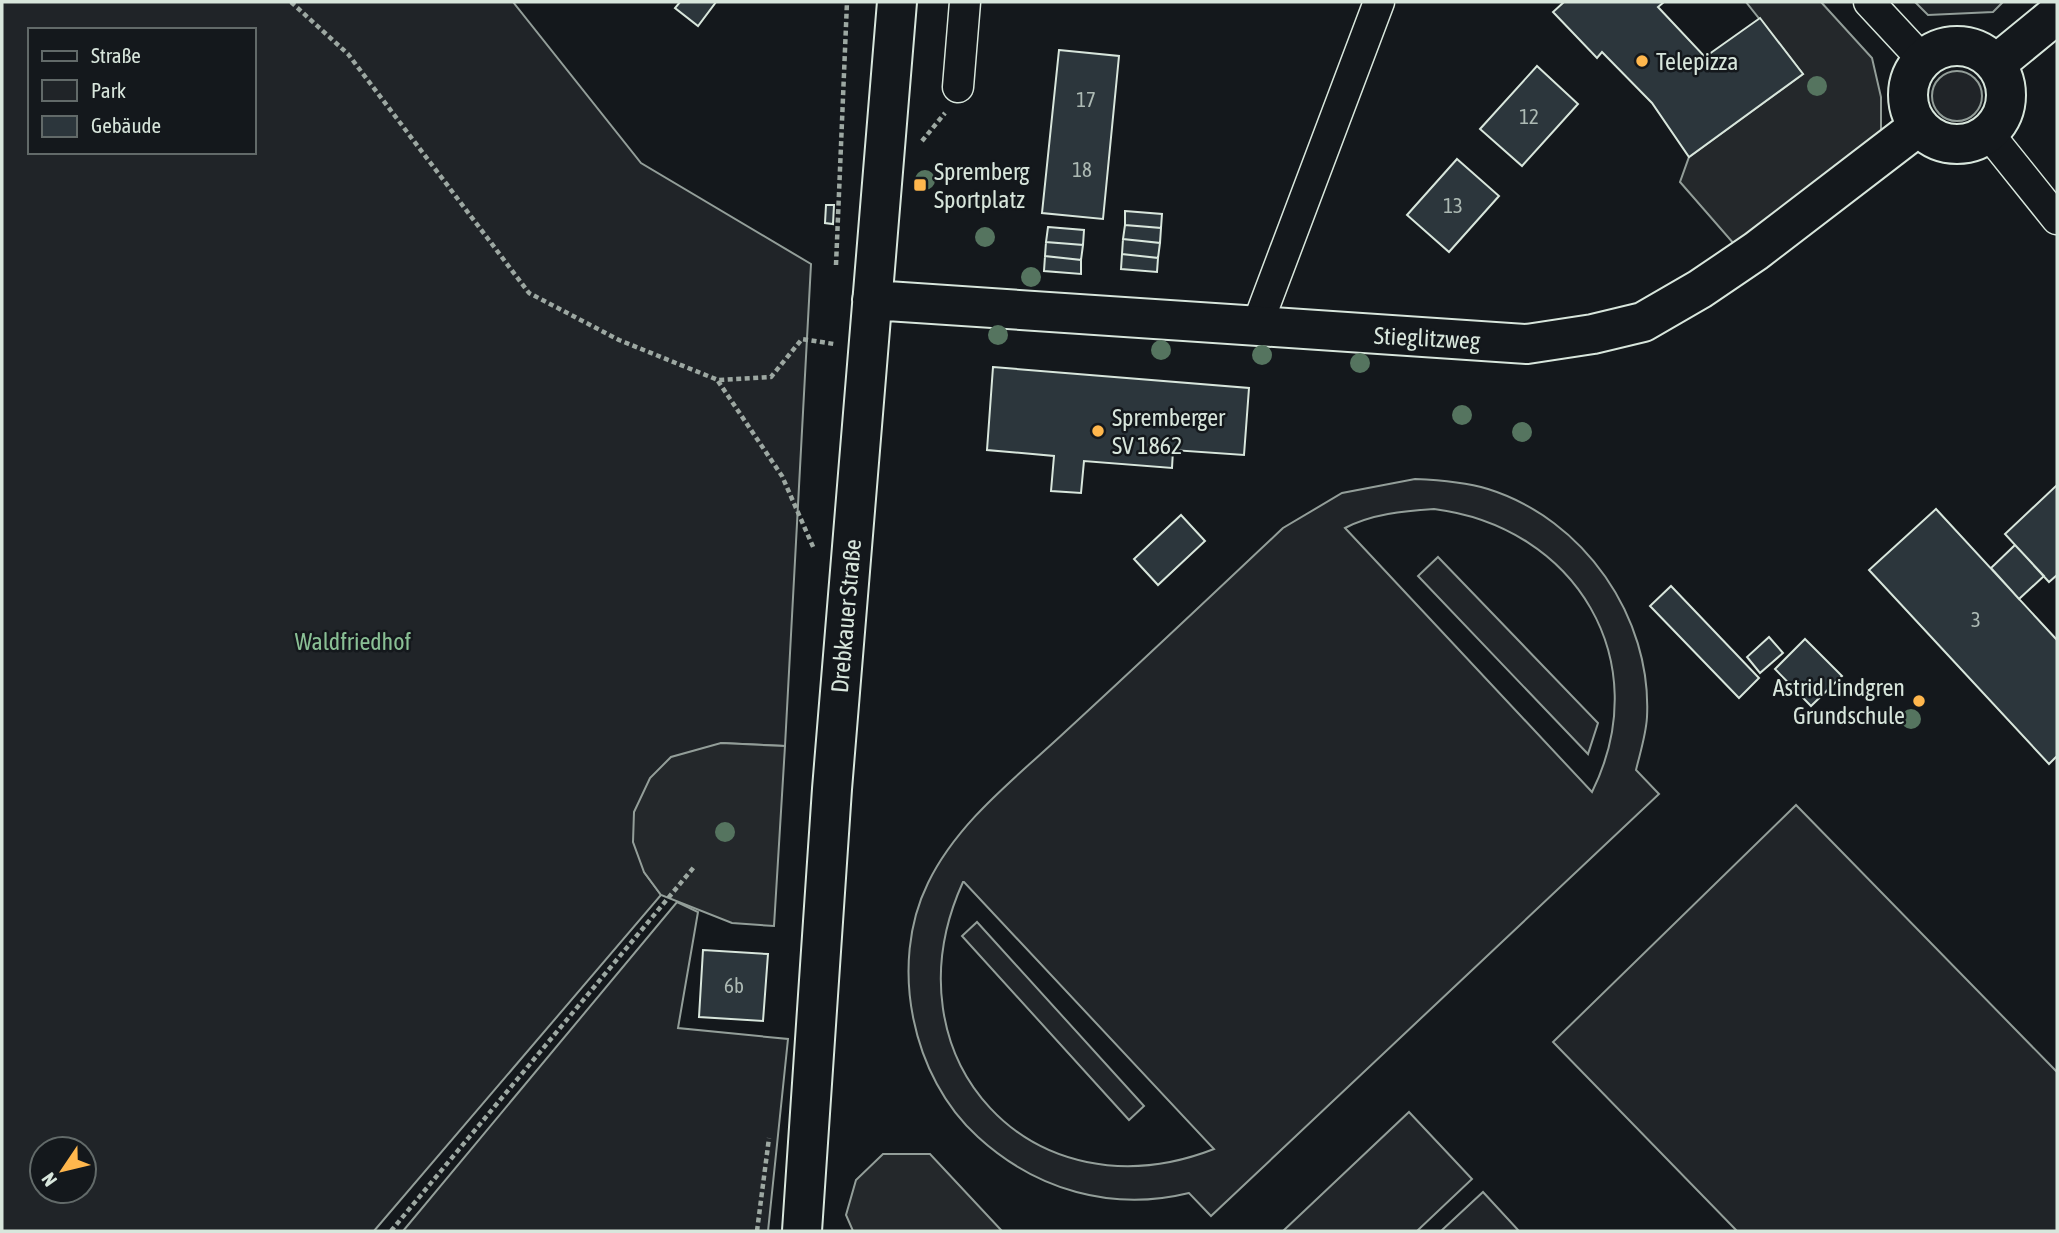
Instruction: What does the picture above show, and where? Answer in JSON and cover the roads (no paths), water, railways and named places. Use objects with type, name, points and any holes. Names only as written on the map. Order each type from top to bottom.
[{"type":"street","name":"Drebkauer Straße","points":[[802,1231],[832,789],[897,2]]},
{"type":"street","points":[[958,87],[965,2]]},
{"type":"street","points":[[1256,328],[1379,2]]},
{"type":"street","points":[[1870,2],[1922,59]]},
{"type":"street","points":[[1996,64],[2057,14]]},
{"type":"street","points":[[1969,46],[1984,53],[1996,64],[2005,85],[2005,108],[1988,133],[1975,141],[1952,143],[1930,137],[1919,126],[1909,106],[1908,85],[1922,59],[1936,50],[1969,46]]},
{"type":"street","name":"Stieglitzweg","points":[[872,300],[1256,328],[1527,344],[1593,334],[1643,322],[1700,289],[1756,251],[1919,126]]},
{"type":"street","points":[[1988,133],[2057,219]]},
{"type":"place","name":"Telepizza","points":[[1642,61]]},
{"type":"place","name":"Spremberg Sportplatz","points":[[920,185]]},
{"type":"place","name":"Spremberger SV 1862","points":[[1098,431]]},
{"type":"place","name":"Astrid Lindgren Grundschule","points":[[1919,701]]},
{"type":"park label","name":"Waldfriedhof","points":[[353,641]]}]
